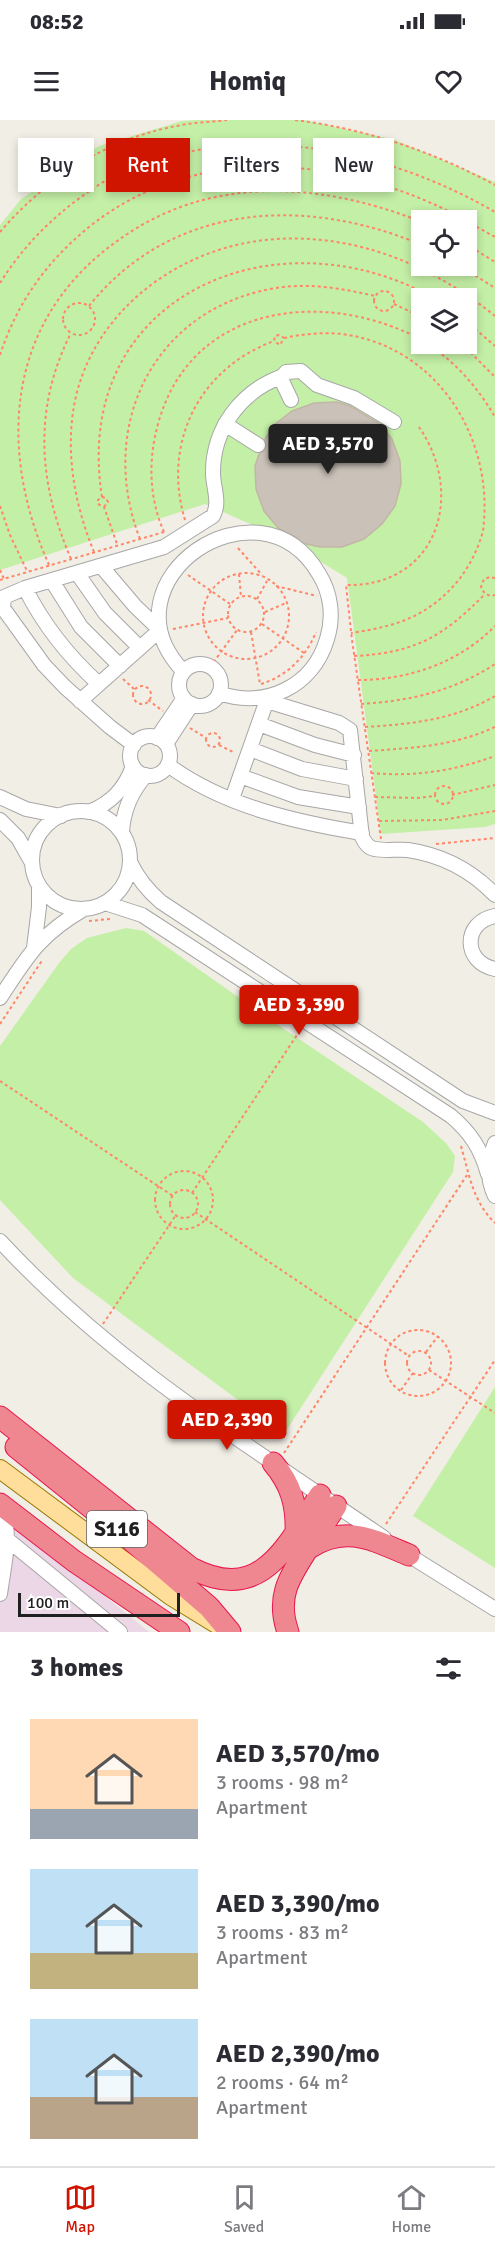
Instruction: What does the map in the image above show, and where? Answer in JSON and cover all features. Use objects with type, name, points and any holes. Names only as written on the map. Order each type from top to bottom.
[{"type":"highway","points":[[0,1417],[191,1568],[203,1574],[231,1579],[256,1574],[302,1540],[352,1535],[371,1539],[409,1556]]},
{"type":"highway","name":"S116","points":[[0,1435],[124,1534],[219,1616],[229,1631]]},
{"type":"highway","points":[[278,1460],[290,1488],[302,1540]]},
{"type":"highway","points":[[0,1505],[170,1629]]},
{"type":"highway","points":[[288,1632],[283,1610],[287,1583],[302,1540],[323,1508]]},
{"type":"main road","points":[[0,1469],[171,1596],[229,1631]]},
{"type":"street","points":[[282,376],[291,400]]},
{"type":"street","points":[[134,746],[80,701],[44,665],[3,608],[4,597],[25,588],[164,547],[213,516],[217,503],[213,478],[215,459],[225,424],[237,406],[251,392],[282,376],[296,379],[314,393],[328,394],[335,391],[368,405],[394,422]]},
{"type":"street","points":[[225,424],[258,445]]},
{"type":"street","points":[[183,671],[168,652],[167,629],[161,602],[170,576],[201,546],[220,537],[251,532],[272,536],[292,545],[315,567],[325,586],[330,606],[330,627],[324,648],[308,674],[286,691],[268,699],[232,799]]},
{"type":"street","points":[[101,566],[135,606],[167,629]]},
{"type":"street","points":[[77,573],[105,613],[140,648]]},
{"type":"street","points":[[52,580],[81,627],[117,669]]},
{"type":"street","points":[[25,588],[42,619],[62,647],[99,684]]},
{"type":"street","points":[[80,701],[140,648],[167,629]]},
{"type":"street","points":[[198,664],[210,667],[219,677],[219,693],[208,704],[188,701],[178,685],[183,671],[198,664]]},
{"type":"street","points":[[219,693],[243,699],[268,699],[345,726],[352,733],[364,842],[375,849],[416,852],[457,866],[477,878],[495,895]]},
{"type":"street","points":[[161,741],[188,701]]},
{"type":"street","points":[[259,724],[305,742],[354,755]]},
{"type":"street","points":[[89,812],[114,797],[126,782],[133,766],[131,756],[134,746],[142,739],[161,741],[170,752],[168,765],[162,773],[146,776],[136,788],[127,805],[122,833]]},
{"type":"street","points":[[248,753],[302,769],[356,779]]},
{"type":"street","points":[[168,765],[198,784],[232,799],[300,821],[362,833]]},
{"type":"street","points":[[133,766],[146,776]]},
{"type":"street","points":[[240,776],[298,797],[359,807]]},
{"type":"street","points":[[0,797],[41,814],[61,816]]},
{"type":"street","points":[[0,998],[39,952],[57,926],[85,915],[105,903],[123,886],[130,862],[129,848],[122,833],[102,816],[89,812],[74,812],[61,816],[39,835],[33,848],[32,862]]},
{"type":"street","points":[[0,820],[18,837],[32,862],[39,886],[39,952]]},
{"type":"street","points":[[130,862],[138,879],[161,902],[463,1101],[495,1113]]},
{"type":"street","points":[[39,886],[51,899],[85,915]]},
{"type":"street","points":[[105,903],[142,915],[451,1116],[475,1141],[495,1196]]},
{"type":"street","points":[[495,916],[480,922],[475,927],[470,940],[477,960],[495,969]]},
{"type":"street","points":[[488,1174],[489,1158],[495,1143]]},
{"type":"street","points":[[0,1241],[49,1291],[111,1346],[172,1394],[278,1460],[323,1508],[409,1556],[495,1609]]},
{"type":"street","points":[[0,1505],[7,1522],[8,1540],[0,1594]]},
{"type":"street","points":[[8,1540],[120,1632]]},
{"type":"path","points":[[0,232],[51,183],[96,154],[128,140],[163,129],[227,120]]},
{"type":"path","points":[[295,120],[356,130],[392,140],[495,184]]},
{"type":"path","points":[[0,283],[33,238],[60,212],[82,196],[113,176],[117,180],[121,177],[121,173],[142,163],[203,147],[245,143],[285,144],[350,154],[417,174],[459,192],[495,212]]},
{"type":"path","points":[[0,355],[21,304],[43,271],[55,258],[81,233],[121,203],[183,178],[221,170],[264,167],[333,172],[395,189],[442,210]]},
{"type":"path","points":[[49,565],[34,530],[22,487],[17,437],[21,392],[29,357],[47,316],[66,288],[91,261],[133,229],[160,215],[206,199],[238,193],[292,192],[332,196],[411,218]]},
{"type":"path","points":[[89,306],[120,272],[155,247],[193,230],[236,219],[281,214],[321,217],[380,230],[411,241]]},
{"type":"path","points":[[477,227],[495,237]]},
{"type":"path","points":[[94,552],[82,520],[72,475],[72,429],[78,392],[89,361],[111,325],[144,290],[174,269],[208,252],[240,243],[278,239],[330,241],[382,252],[417,266],[463,292],[495,316]]},
{"type":"path","points":[[477,251],[495,262]]},
{"type":"path","points":[[118,545],[104,507],[98,504],[98,500],[102,497],[98,448],[102,416],[111,385],[123,358],[146,327],[165,308],[213,280],[247,268],[279,263],[295,262],[358,270],[413,288]]},
{"type":"path","points":[[476,276],[495,288]]},
{"type":"path","points":[[140,539],[126,489],[125,458],[128,427],[136,399],[148,372],[180,333],[192,322],[220,305],[273,288],[318,286],[375,296]]},
{"type":"path","points":[[382,290],[388,291],[394,298],[394,304],[387,310],[378,309],[374,305],[375,296],[382,290]]},
{"type":"path","points":[[77,303],[89,306],[96,317],[92,329],[84,334],[71,333],[64,322],[66,309],[77,303]]},
{"type":"path","points":[[394,304],[411,312]]},
{"type":"path","points":[[0,580],[164,532],[154,506],[152,478],[154,445],[163,408],[174,386],[188,366],[218,338],[241,325],[267,315],[312,311],[359,316],[411,335]]},
{"type":"path","points":[[477,330],[495,346]]},
{"type":"path","points":[[71,333],[50,390],[43,438],[45,469],[51,503],[71,559]]},
{"type":"path","points":[[186,524],[178,495],[177,468],[181,442],[190,417],[205,392],[224,370],[246,353],[274,341],[277,335],[284,338],[303,334],[329,333],[368,340],[407,357],[445,386]]},
{"type":"path","points":[[274,341],[280,345],[284,338]]},
{"type":"path","points":[[440,354],[460,370],[495,417]]},
{"type":"path","points":[[472,354],[495,377]]},
{"type":"path","points":[[450,392],[459,404]]},
{"type":"path","points":[[381,841],[346,585],[376,582],[398,574],[425,550],[437,529],[442,499],[440,474],[432,449],[419,428]]},
{"type":"path","points":[[351,633],[379,628],[409,618],[435,603],[455,585],[474,557],[482,535],[487,510],[488,483]]},
{"type":"path","points":[[102,497],[108,502],[104,507]]},
{"type":"path","points":[[0,506],[10,535],[27,571]]},
{"type":"path","points":[[235,543],[245,559],[264,578]]},
{"type":"path","points":[[0,570],[4,579]]},
{"type":"path","points":[[183,576],[185,573],[231,604]]},
{"type":"path","points":[[248,573],[264,578],[276,586],[286,603],[288,624],[283,639],[272,651],[256,658],[240,659],[221,652],[207,637],[203,623],[204,605],[211,591],[224,579],[239,574],[248,573]]},
{"type":"path","points":[[239,574],[241,597]]},
{"type":"path","points":[[495,579],[490,577],[482,581],[481,590],[485,594],[495,595]]},
{"type":"path","points":[[257,599],[268,580]]},
{"type":"path","points":[[276,586],[320,597]]},
{"type":"path","points":[[354,656],[397,651],[427,641],[455,623],[485,594]]},
{"type":"path","points":[[249,596],[257,599],[265,612],[262,624],[252,632],[237,630],[228,618],[231,604],[241,597],[249,596]]},
{"type":"path","points":[[265,612],[286,603]]},
{"type":"path","points":[[167,629],[228,618]]},
{"type":"path","points":[[262,624],[304,654]]},
{"type":"path","points":[[358,680],[400,677],[426,669],[469,648],[495,626]]},
{"type":"path","points":[[210,667],[237,630]]},
{"type":"path","points":[[255,685],[285,672],[304,654],[316,630]]},
{"type":"path","points":[[252,632],[260,684]]},
{"type":"path","points":[[361,704],[410,699],[446,690],[495,664]]},
{"type":"path","points":[[117,669],[135,690]]},
{"type":"path","points":[[141,686],[147,688],[150,693],[148,700],[143,703],[136,702],[133,696],[135,690],[141,686]]},
{"type":"path","points":[[365,728],[433,721],[467,710],[495,696]]},
{"type":"path","points":[[148,700],[206,738]]},
{"type":"path","points":[[368,751],[438,746],[495,728]]},
{"type":"path","points":[[219,745],[221,739],[215,733],[210,733],[206,738],[207,744],[211,747],[219,745],[248,753]]},
{"type":"path","points":[[371,773],[402,775],[439,772],[495,756]]},
{"type":"path","points":[[452,795],[495,785]]},
{"type":"path","points":[[444,786],[450,789],[452,795],[451,800],[446,804],[440,803],[435,796],[436,790],[444,786]]},
{"type":"path","points":[[375,796],[417,798],[435,796]]},
{"type":"path","points":[[378,821],[442,820],[495,811]]},
{"type":"path","points":[[428,844],[495,838]]},
{"type":"path","points":[[85,915],[116,918]]},
{"type":"path","points":[[0,1024],[39,952]]},
{"type":"path","points":[[192,1193],[301,1029]]},
{"type":"path","points":[[0,1081],[173,1196]]},
{"type":"path","points":[[461,1145],[468,1173],[481,1207],[495,1223]]},
{"type":"path","points":[[190,1172],[202,1178],[213,1194],[213,1208],[206,1220],[197,1227],[185,1230],[169,1225],[157,1210],[155,1198],[163,1180],[175,1173],[190,1172]]},
{"type":"path","points":[[278,1460],[468,1173]]},
{"type":"path","points":[[180,1191],[192,1193],[197,1200],[195,1212],[186,1217],[176,1215],[171,1208],[173,1196],[180,1191]]},
{"type":"path","points":[[195,1212],[410,1356]]},
{"type":"path","points":[[103,1324],[176,1215]]},
{"type":"path","points":[[424,1330],[438,1336],[450,1353],[451,1367],[446,1380],[436,1391],[422,1395],[401,1391],[391,1381],[386,1369],[386,1356],[391,1344],[396,1338],[409,1331],[424,1330]]},
{"type":"path","points":[[426,1352],[438,1336]]},
{"type":"path","points":[[418,1351],[426,1352],[431,1360],[429,1370],[421,1375],[413,1373],[407,1364],[410,1356],[418,1351]]},
{"type":"path","points":[[385,1527],[495,1360]]},
{"type":"path","points":[[429,1370],[495,1413]]},
{"type":"path","points":[[401,1391],[413,1373]]},
{"type":"shaded area","points":[[0,1511],[148,1631],[150,1632],[0,1632]]},
{"type":"green space","points":[[304,120],[386,138],[313,138],[313,192],[394,192],[394,140],[495,182],[495,824],[485,827],[381,834],[347,578],[284,539],[205,504],[0,570],[0,225],[21,199],[31,192],[94,192],[94,149],[106,144],[106,192],[190,192],[190,138],[126,138],[182,121]]},
{"type":"green space","points":[[126,928],[144,931],[423,1122],[446,1143],[455,1156],[453,1172],[284,1434],[73,1278],[0,1200],[0,1046],[71,949],[87,938]]},
{"type":"green space","points":[[495,1387],[495,1568],[413,1516]]},
{"type":"building","points":[[337,402],[350,406],[380,424],[392,439],[400,461],[401,484],[395,506],[382,524],[364,539],[342,547],[320,547],[302,543],[296,537],[278,528],[264,511],[256,489],[255,466],[259,454],[266,449],[265,439],[274,425],[292,411],[314,403]]}]
